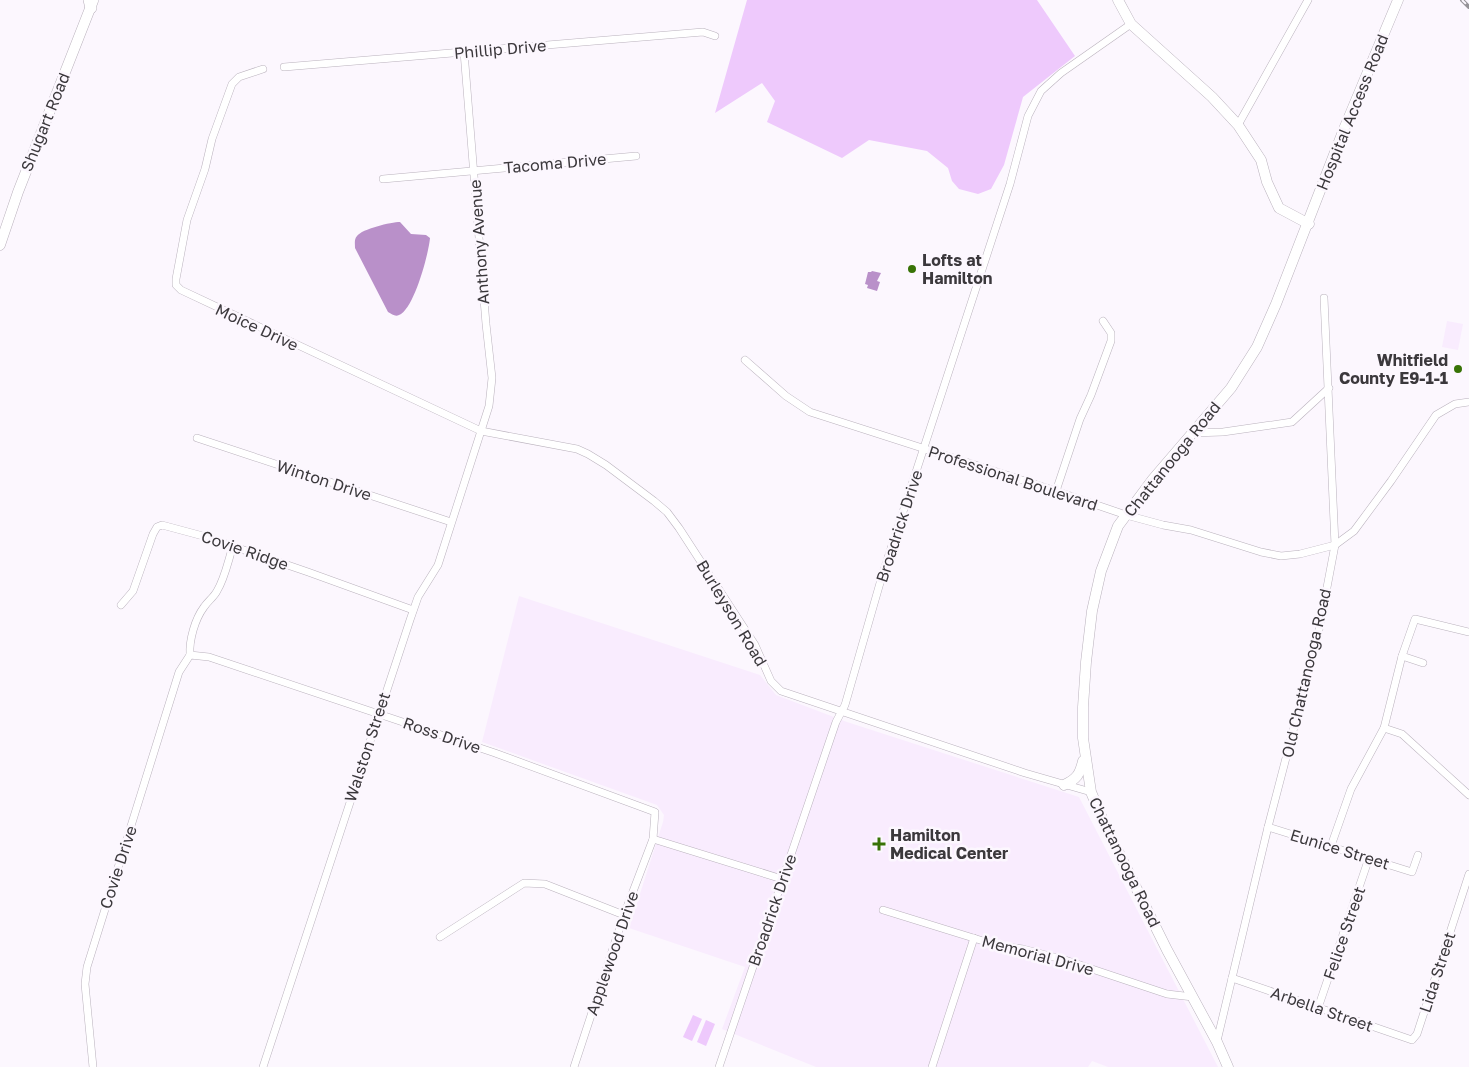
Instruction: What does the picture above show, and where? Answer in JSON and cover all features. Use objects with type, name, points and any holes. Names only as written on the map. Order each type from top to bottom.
[{"type":"main road","points":[[1118,0],[1130,24],[1212,97],[1238,125],[1260,160],[1267,182],[1279,208],[1308,224]]},
{"type":"main road","name":"Hospital Access Road","points":[[1308,224],[1344,129],[1398,0]]},
{"type":"main road","name":"Shugart Road","points":[[0,245],[28,165],[91,2]]},
{"type":"main road","name":"Chattanooga Road","points":[[1228,1067],[1217,1042],[1104,823],[1091,792],[1085,756],[1082,708],[1086,662],[1092,611],[1101,571],[1118,526],[1153,479],[1231,388],[1257,347],[1308,224]]},
{"type":"main road","points":[[1064,785],[1074,780],[1080,774],[1085,756]]},
{"type":"street","points":[[1238,125],[1308,0]]},
{"type":"street","name":"Broadrick Drive","points":[[719,1067],[836,722],[845,705],[882,576],[1010,184],[1028,116],[1042,91],[1061,73],[1130,24]]},
{"type":"street","name":"Phillip Drive","points":[[284,67],[703,32],[715,36]]},
{"type":"street","name":"Anthony Avenue","points":[[464,52],[492,378],[489,406],[481,431]]},
{"type":"street","name":"Moice Drive","points":[[263,69],[235,80],[230,88],[214,134],[203,178],[187,220],[176,284],[181,290],[375,383],[481,431]]},
{"type":"street","name":"Tacoma Drive","points":[[383,179],[474,169],[636,156]]},
{"type":"street","name":"Old Chattanooga Road","points":[[1217,1042],[1268,827],[1318,635],[1335,545],[1324,298]]},
{"type":"street","points":[[1056,491],[1080,418],[1091,394],[1110,341],[1111,334],[1103,321]]},
{"type":"street","name":"Professional Boulevard","points":[[745,360],[784,395],[810,412],[1126,515],[1191,530],[1281,556],[1300,554],[1335,545],[1354,531],[1436,415],[1455,404],[1469,402]]},
{"type":"street","points":[[1192,433],[1223,432],[1292,422],[1329,388]]},
{"type":"street","name":"Walston Street","points":[[264,1067],[413,610],[418,597],[438,565],[481,431]]},
{"type":"street","name":"Burleyson Road","points":[[481,431],[577,449],[599,460],[667,512],[755,645],[774,686],[781,691],[1064,785],[1091,792]]},
{"type":"street","name":"Winton Drive","points":[[197,438],[451,522]]},
{"type":"street","name":"Covie Ridge","points":[[121,605],[133,591],[153,534],[157,527],[162,525],[233,546],[413,610]]},
{"type":"street","points":[[190,655],[194,631],[203,609],[217,592],[233,546]]},
{"type":"street","points":[[1331,846],[1351,789],[1384,728],[1402,656],[1415,619],[1469,632]]},
{"type":"street","name":"Covie Drive","points":[[93,1067],[86,989],[87,967],[179,672],[190,655]]},
{"type":"street","name":"Ross Drive","points":[[190,655],[209,657],[378,713],[655,812],[653,839]]},
{"type":"street","points":[[1402,656],[1423,663]]},
{"type":"street","points":[[1384,728],[1402,734],[1468,794]]},
{"type":"street","points":[[1468,794],[1469,785]]},
{"type":"street","name":"Eunice Street","points":[[1268,827],[1412,872],[1418,856]]},
{"type":"street","points":[[653,839],[782,879]]},
{"type":"street","name":"Applewood Drive","points":[[574,1067],[624,915],[653,839]]},
{"type":"street","name":"Felice Street","points":[[1318,1008],[1369,858]]},
{"type":"street","name":"Lida Street","points":[[1412,1040],[1417,1034],[1469,874]]},
{"type":"street","points":[[440,937],[524,883],[545,884],[624,915]]},
{"type":"street","name":"Memorial Drive","points":[[883,910],[996,945],[1034,951],[1167,994],[1193,997]]},
{"type":"street","points":[[932,1067],[974,938]]},
{"type":"street","name":"Arbella Street","points":[[1232,978],[1412,1040]]},
{"type":"shaded area","points":[[747,0],[1037,0],[1075,56],[1023,97],[1004,165],[991,189],[978,194],[959,189],[952,181],[948,168],[927,151],[869,140],[842,158],[767,122],[775,101],[762,83],[715,113]]},
{"type":"shaded area","points":[[400,222],[411,234],[426,235],[430,238],[424,267],[415,292],[405,311],[396,316],[388,312],[355,248],[355,239],[360,233],[370,228]]},
{"type":"shaded area","points":[[868,272],[881,273],[877,281],[880,282],[877,291],[867,288],[868,285],[865,284]]},
{"type":"shaded area","points":[[1447,321],[1463,324],[1458,350],[1442,347]]},
{"type":"shaded area","name":"Hamilton Medical Center","points":[[519,596],[760,675],[776,695],[847,722],[1079,797],[1218,1067],[1108,1067],[1092,1061],[1088,1067],[816,1067],[722,1029],[745,967],[629,928],[663,822],[664,815],[657,805],[482,742]]},
{"type":"shaded area","points":[[693,1015],[702,1019],[692,1041],[683,1037]]},
{"type":"shaded area","points":[[706,1020],[715,1024],[706,1046],[697,1042]]},
{"type":"railway","points":[[1462,0],[1469,7]]},
{"type":"place","name":"Lofts at Hamilton","points":[[912,269]]},
{"type":"place","name":"Whitfield County E9-1-1","points":[[1458,369]]},
{"type":"place","name":"Hamilton Medical Center","points":[[879,844]]}]
